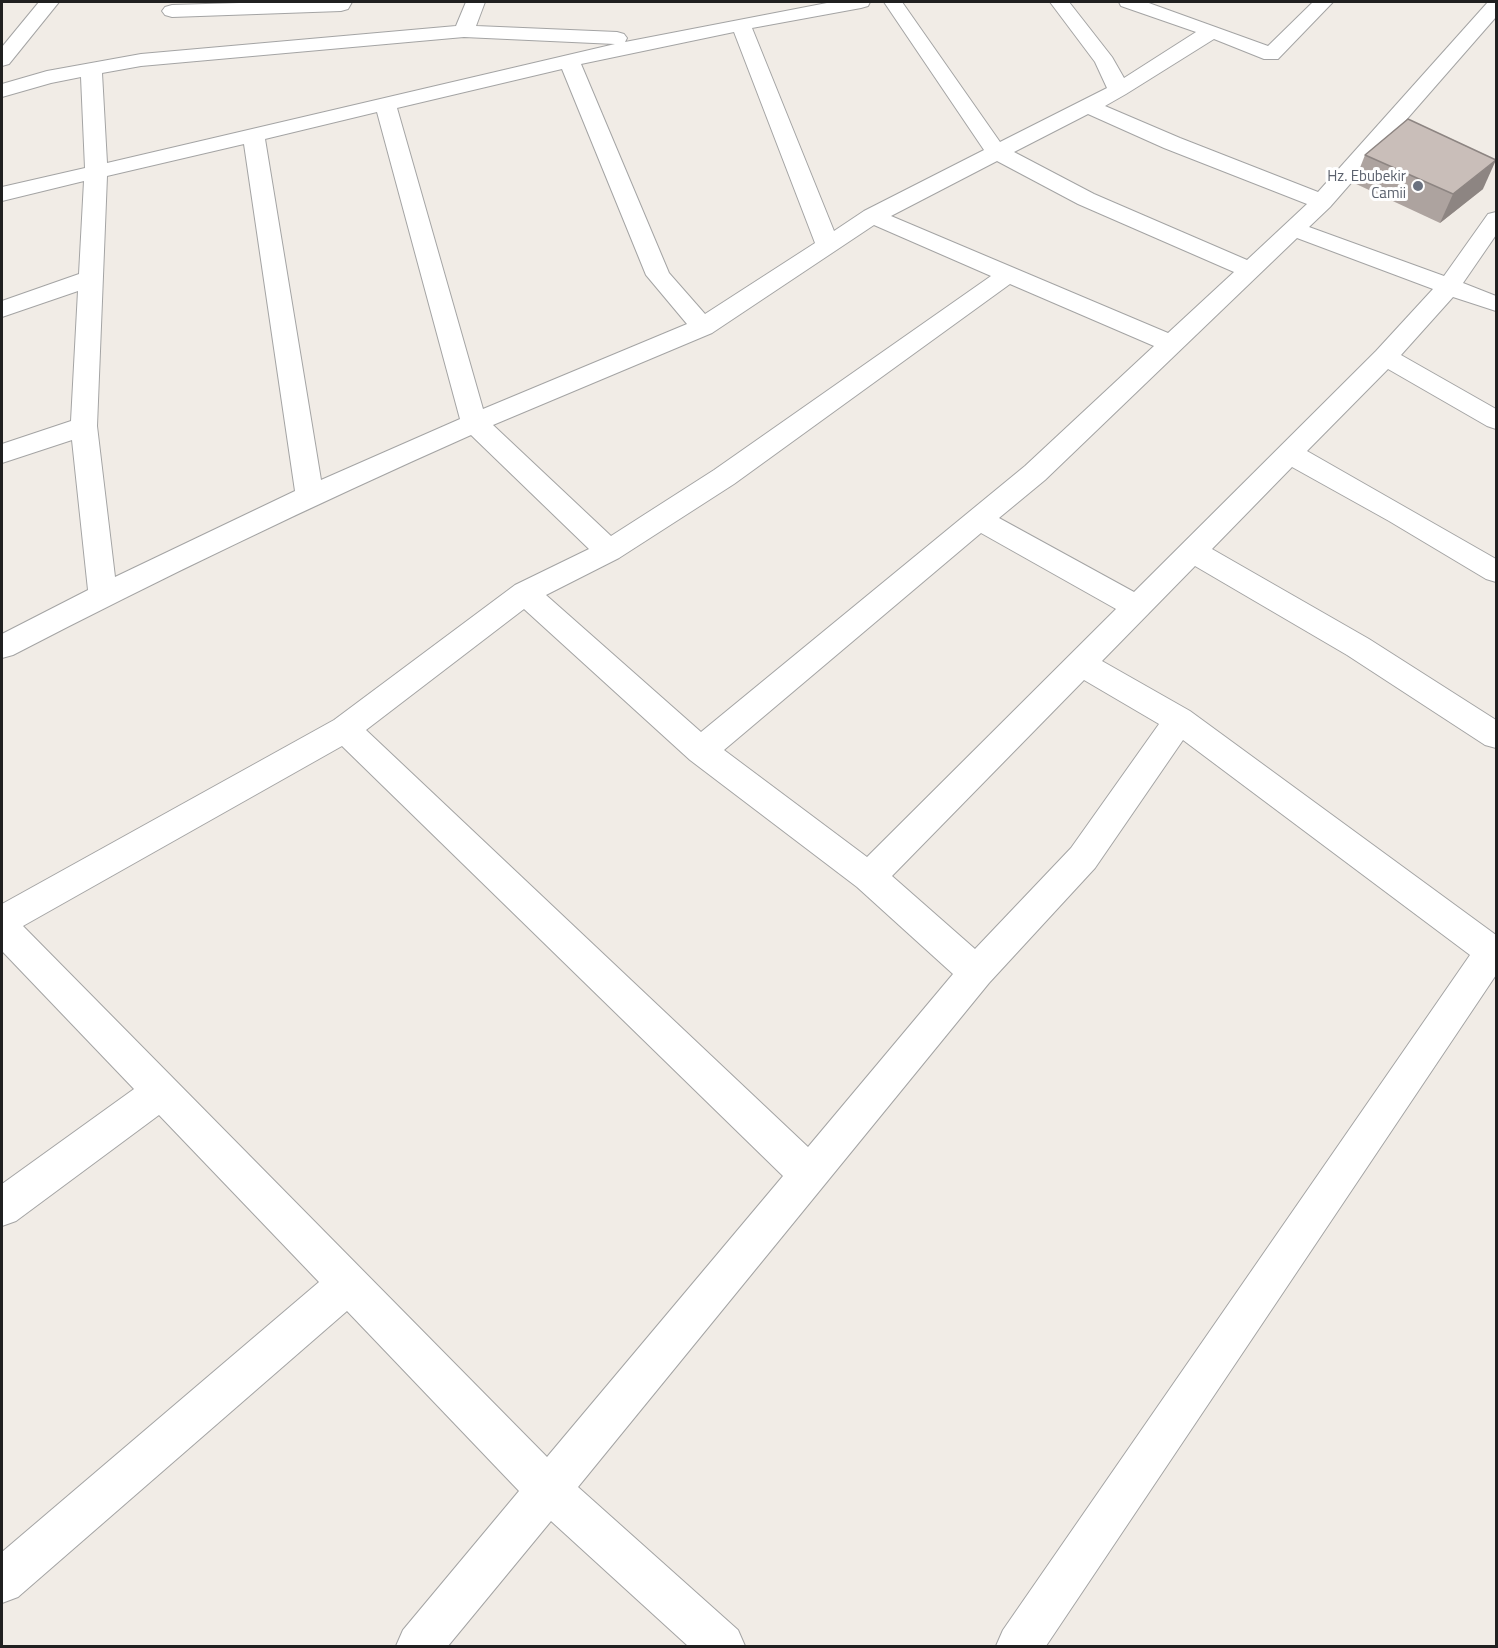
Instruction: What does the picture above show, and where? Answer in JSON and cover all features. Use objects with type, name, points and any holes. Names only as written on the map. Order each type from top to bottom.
[{"type":"street","points":[[141,60],[176,6],[341,5],[342,2]]},
{"type":"street","points":[[464,31],[475,2]]},
{"type":"street","points":[[2,194],[658,40],[861,2]]},
{"type":"street","points":[[893,2],[996,152],[1086,199],[1250,270]]},
{"type":"street","points":[[1059,2],[1105,61],[1119,90]]},
{"type":"street","points":[[1128,2],[1166,7],[1212,31],[1271,55],[1324,2]]},
{"type":"street","points":[[701,751],[1035,473],[1322,202],[1497,5]]},
{"type":"street","points":[[10,17],[43,9]]},
{"type":"street","points":[[2,60],[43,9]]},
{"type":"street","points":[[741,25],[828,244]]},
{"type":"street","points":[[2,91],[47,76],[141,60],[464,31],[658,40]]},
{"type":"street","points":[[2,646],[310,496],[474,423],[704,327],[872,216],[1119,90],[1212,31]]},
{"type":"street","points":[[569,61],[658,275],[704,327]]},
{"type":"street","points":[[92,69],[96,171],[84,426],[103,595]]},
{"type":"street","points":[[385,104],[474,423],[609,551]]},
{"type":"street","points":[[1088,106],[1172,143],[1322,202]]},
{"type":"street","points":[[254,135],[310,496]]},
{"type":"street","points":[[872,216],[1172,344]]},
{"type":"street","points":[[869,877],[1385,357],[1449,286],[1497,219]]},
{"type":"street","points":[[1293,230],[1497,304]]},
{"type":"street","points":[[2,921],[345,729],[525,593],[609,551],[724,477],[1009,274]]},
{"type":"street","points":[[2,309],[92,278]]},
{"type":"street","points":[[1385,357],[1497,420]]},
{"type":"street","points":[[2,454],[84,426]]},
{"type":"street","points":[[1289,453],[1494,568]]},
{"type":"street","points":[[979,520],[1137,607]]},
{"type":"street","points":[[1192,551],[1358,647],[1497,736]]},
{"type":"street","points":[[525,593],[701,751],[869,877],[976,972]]},
{"type":"street","points":[[1019,1647],[1494,953],[1179,720],[1080,663]]},
{"type":"street","points":[[419,1647],[976,972],[1083,858],[1179,720]]},
{"type":"street","points":[[345,729],[809,1174]]},
{"type":"street","points":[[2,928],[548,1489],[722,1647]]},
{"type":"street","points":[[2,1207],[161,1091]]},
{"type":"street","points":[[2,1581],[348,1284]]},
{"type":"building","points":[[1408,119],[1496,160],[1453,194],[1365,155]]},
{"type":"place","name":"Hz. Ebubekir Camii","points":[[1418,186]]}]
